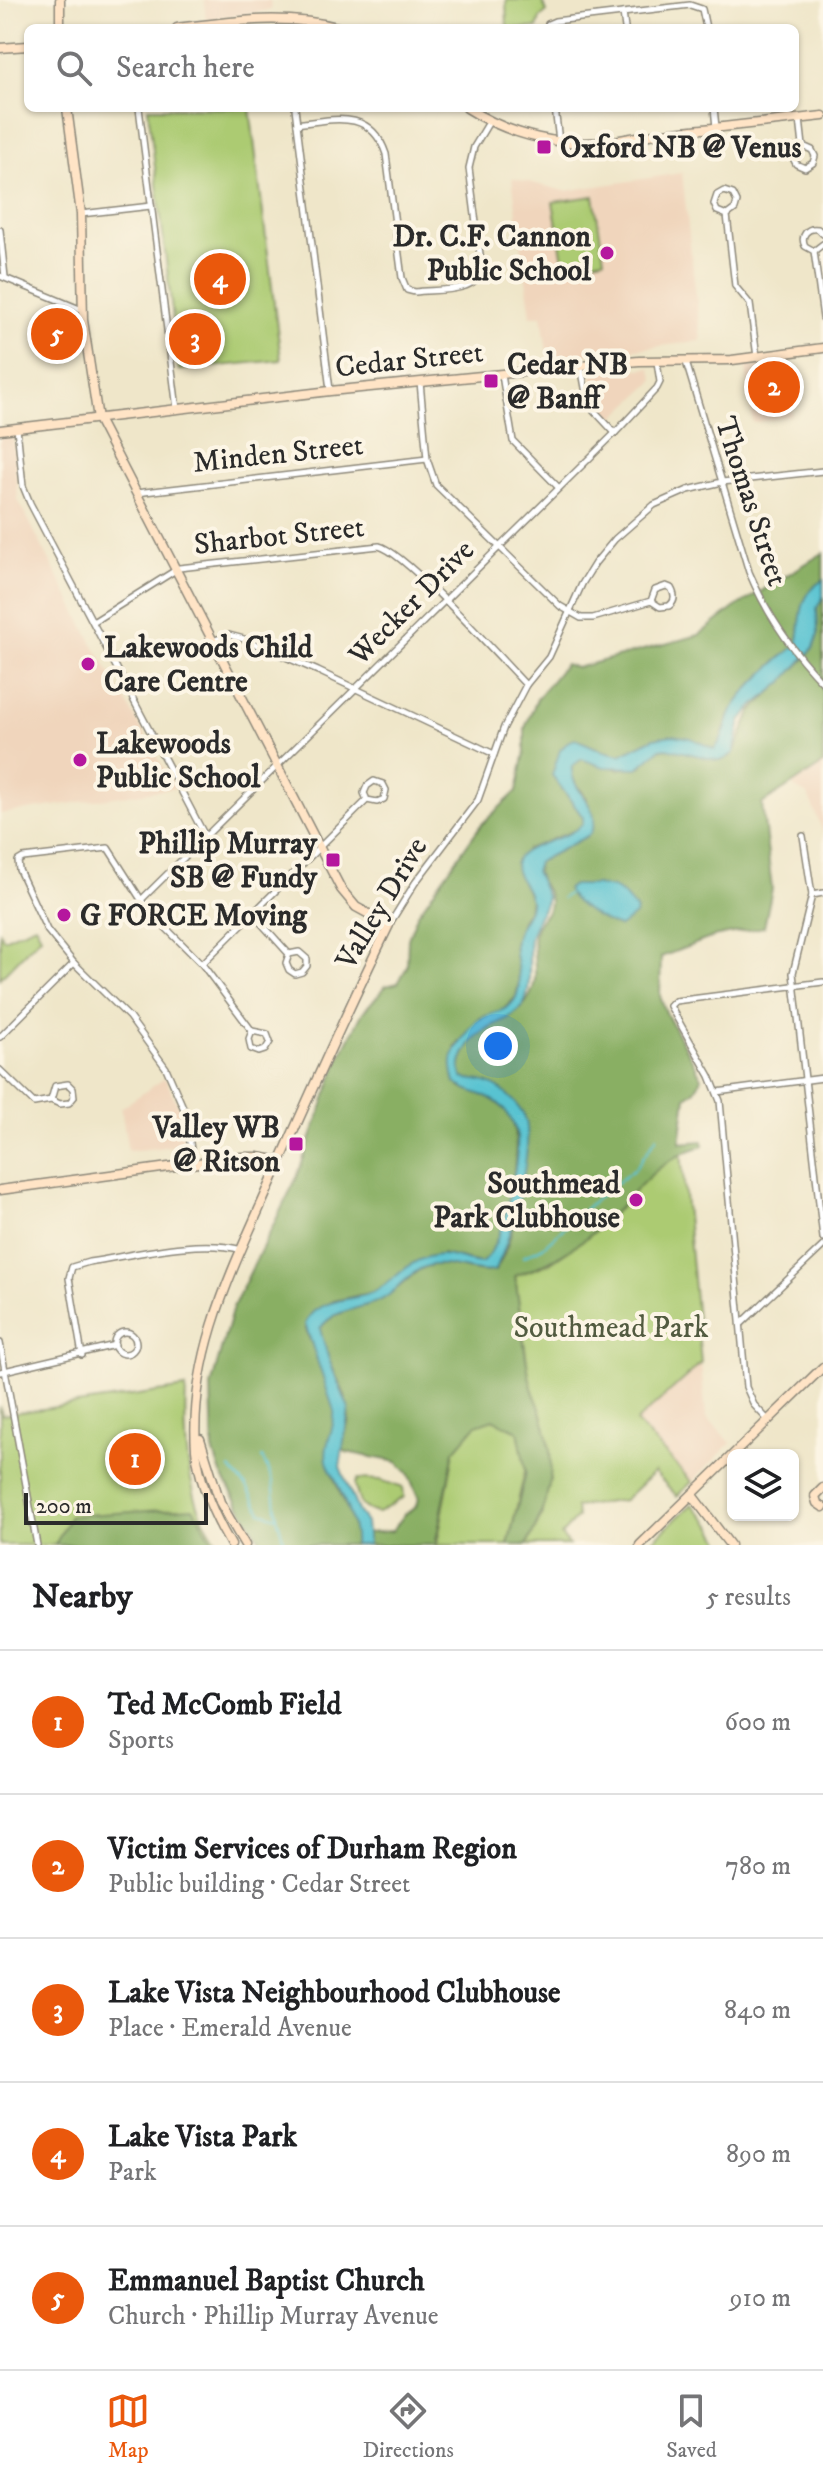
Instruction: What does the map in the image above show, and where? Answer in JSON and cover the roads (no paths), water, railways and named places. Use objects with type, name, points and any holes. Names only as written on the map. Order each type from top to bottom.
[{"type":"street","points":[[60,0],[60,24]]},
{"type":"street","points":[[548,24],[697,6],[704,14],[705,24]]},
{"type":"street","points":[[623,13],[624,24]]},
{"type":"street","points":[[263,24],[285,23]]},
{"type":"street","points":[[0,48],[24,46]]},
{"type":"street","points":[[68,112],[81,214],[83,310],[98,419],[341,889],[356,907],[389,925]]},
{"type":"street","points":[[139,112],[177,409]]},
{"type":"street","points":[[296,112],[330,391]]},
{"type":"street","points":[[473,112],[522,135],[559,141],[613,141],[649,134],[823,116]]},
{"type":"street","points":[[555,112],[559,141]]},
{"type":"street","points":[[714,112],[716,128]]},
{"type":"street","points":[[800,118],[803,146]]},
{"type":"street","points":[[297,124],[347,119],[364,124],[379,138],[386,154],[402,278],[407,290],[415,292],[468,286],[479,278],[482,270],[469,168],[474,147],[489,122]]},
{"type":"street","points":[[803,146],[812,150],[815,156],[811,165],[805,168],[796,164],[793,158],[803,146]]},
{"type":"street","points":[[724,191],[733,194],[737,202],[735,209],[727,215],[717,211],[714,204],[717,195],[724,191]]},
{"type":"street","points":[[81,214],[151,206]]},
{"type":"street","points":[[727,215],[735,286],[750,304],[757,357]]},
{"type":"street","points":[[823,234],[814,228],[805,233],[804,243],[814,251],[823,318]]},
{"type":"street","points":[[0,230],[3,277],[83,310]]},
{"type":"street","points":[[814,251],[823,244]]},
{"type":"street","name":"Cedar Street","points":[[0,430],[420,382],[581,366],[757,357],[823,348]]},
{"type":"street","name":"Wecker Drive","points":[[141,900],[615,433],[657,388],[660,382],[656,361]]},
{"type":"street","name":"Thomas Street","points":[[686,362],[749,572],[763,606],[783,636],[823,683]]},
{"type":"street","points":[[581,366],[588,404],[615,433]]},
{"type":"street","points":[[502,374],[513,441],[559,488]]},
{"type":"street","points":[[420,382],[427,459],[436,485],[498,547],[569,612],[581,618],[593,618],[651,601]]},
{"type":"street","points":[[17,428],[25,494],[205,836]]},
{"type":"street","name":"Minden Street","points":[[135,493],[427,459]]},
{"type":"street","name":"Valley Drive","points":[[231,1545],[214,1515],[196,1450],[198,1394],[206,1347],[216,1311],[280,1161],[342,1020],[389,925],[415,883],[478,800],[504,727],[526,685],[549,657],[595,563],[634,522],[668,497],[722,482],[823,471]]},
{"type":"street","name":"Sharbot Street","points":[[93,622],[186,566],[379,546],[391,551],[444,601],[526,685]]},
{"type":"street","points":[[660,587],[671,588],[674,593],[673,603],[669,606],[660,607],[651,601],[655,590],[660,587]]},
{"type":"street","points":[[212,641],[229,635],[244,639],[494,754]]},
{"type":"street","points":[[374,781],[383,784],[386,790],[384,799],[377,802],[367,800],[364,793],[367,786],[374,781]]},
{"type":"street","points":[[202,964],[367,800]]},
{"type":"street","points":[[803,836],[812,895],[793,973],[823,1238]]},
{"type":"street","points":[[193,1164],[186,1114],[166,1068],[129,1017],[74,963],[47,930],[18,861],[106,847],[141,900],[202,964],[252,1031],[249,1046],[254,1051],[262,1052],[268,1046],[269,1038],[263,1031],[252,1031]]},
{"type":"street","points":[[812,895],[823,893]]},
{"type":"street","points":[[252,913],[289,954]]},
{"type":"street","points":[[299,952],[307,959],[307,966],[302,972],[295,974],[289,970],[286,963],[289,954],[299,952]]},
{"type":"street","points":[[0,1037],[74,963]]},
{"type":"street","points":[[768,1420],[754,1405],[746,1387],[723,1124],[717,1092],[670,1006],[675,1001],[823,982]]},
{"type":"street","points":[[0,1070],[34,1103],[51,1100],[60,1104],[69,1103],[74,1097],[73,1089],[68,1084],[55,1086],[51,1100]]},
{"type":"street","points":[[717,1092],[823,1078]]},
{"type":"street","points":[[0,1190],[250,1157],[280,1161]]},
{"type":"street","points":[[815,1170],[823,1169]]},
{"type":"street","points":[[82,1355],[69,1278],[72,1267],[203,1245],[242,1250]]},
{"type":"street","points":[[741,1324],[823,1246]]},
{"type":"street","points":[[124,1332],[132,1335],[136,1342],[134,1349],[128,1353],[118,1351],[115,1345],[117,1336],[124,1332]]},
{"type":"street","points":[[0,1343],[37,1545]]},
{"type":"street","points":[[3,1372],[115,1345]]},
{"type":"street","points":[[640,1545],[823,1367]]},
{"type":"street","name":"Valley Drive","points":[[197,1431],[217,1494],[245,1545]]},
{"type":"street","points":[[823,1488],[815,1496],[817,1503],[823,1507]]},
{"type":"street","points":[[692,1495],[730,1545]]},
{"type":"water","points":[[823,580],[814,647],[783,682],[750,709],[741,721],[734,753],[723,760],[716,760],[667,748],[660,749],[638,768],[604,767],[582,759],[572,766],[572,775],[594,816],[594,825],[589,835],[538,862],[535,871],[547,898],[530,938],[529,985],[524,1002],[511,1016],[478,1035],[462,1059],[463,1078],[488,1083],[509,1096],[524,1115],[527,1128],[520,1193],[500,1258],[494,1271],[448,1265],[425,1267],[381,1300],[339,1313],[320,1329],[349,1409],[340,1467],[366,1523],[368,1545],[354,1545],[348,1511],[326,1455],[334,1411],[305,1324],[317,1309],[375,1291],[424,1258],[445,1255],[481,1263],[496,1241],[508,1204],[517,1135],[502,1107],[490,1098],[455,1083],[452,1061],[473,1024],[508,1007],[518,992],[515,939],[529,910],[530,900],[516,871],[516,861],[527,850],[568,834],[583,823],[583,817],[552,775],[560,750],[576,739],[620,755],[654,738],[672,735],[691,738],[714,749],[739,701],[762,675],[797,645],[804,601]]},
{"type":"water","points":[[573,885],[613,888],[636,909],[635,915],[620,927],[606,921],[575,901],[567,889]]},
{"type":"waterway","points":[[562,898],[568,894]]},
{"type":"waterway","points":[[523,1257],[543,1247],[597,1198],[635,1169],[657,1137]]},
{"type":"waterway","points":[[262,1457],[273,1481],[277,1517]]},
{"type":"waterway","points":[[230,1469],[247,1487],[261,1512],[277,1517],[285,1545]]},
{"type":"place","name":"Oxford NB @ Venus","points":[[544,147]]},
{"type":"place","name":"Dr. C.F. Cannon Public School","points":[[607,253]]},
{"type":"place","name":"Lake Vista Park","points":[[220,279]]},
{"type":"place","name":"Emmanuel Baptist Church","points":[[57,334]]},
{"type":"place","name":"Lake Vista Neighbourhood Clubhouse","points":[[195,339]]},
{"type":"place","name":"Cedar NB @ Banff","points":[[491,381]]},
{"type":"place","name":"Victim Services of Durham Region","points":[[774,387]]},
{"type":"place","name":"Lakewoods Child Care Centre","points":[[88,664]]},
{"type":"place","name":"Lakewoods Public School","points":[[80,760]]},
{"type":"place","name":"Phillip Murray SB @ Fundy","points":[[333,860]]},
{"type":"place","name":"G FORCE Moving","points":[[64,915]]},
{"type":"place","name":"Valley WB @ Ritson","points":[[296,1144]]},
{"type":"place","name":"Southmead Park Clubhouse","points":[[636,1200]]},
{"type":"place","name":"Ted McComb Field","points":[[135,1459]]},
{"type":"park label","name":"Southmead Park","points":[[611,1327]]}]
